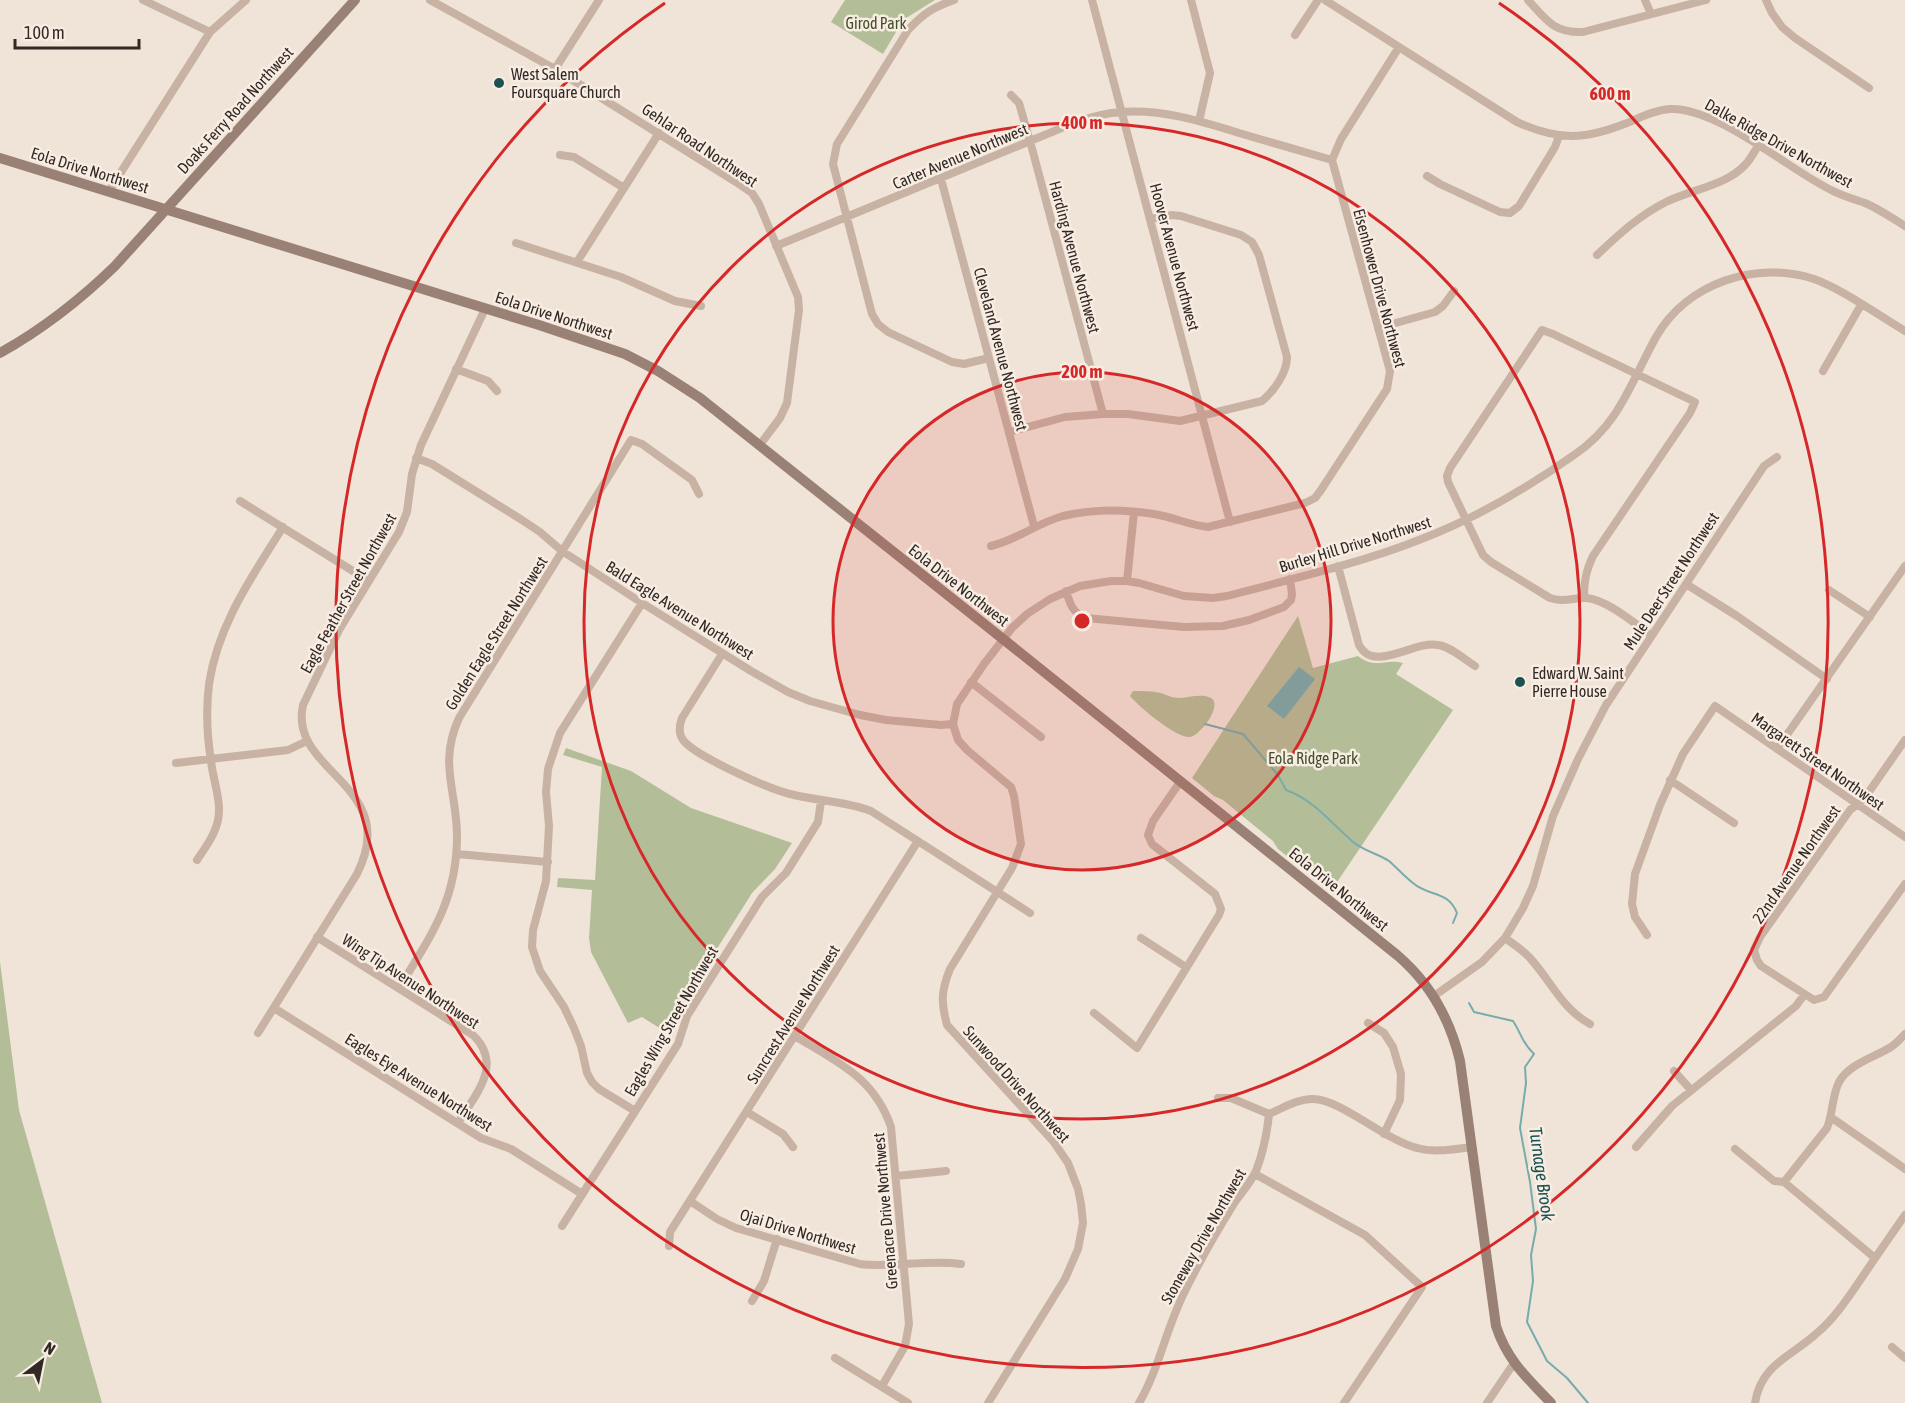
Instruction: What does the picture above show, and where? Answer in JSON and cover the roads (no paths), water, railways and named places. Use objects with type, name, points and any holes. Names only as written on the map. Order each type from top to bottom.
[{"type":"main road","name":"Doaks Ferry Road Northwest","points":[[0,353],[54,320],[115,266],[355,0]]},
{"type":"main road","name":"Eola Drive Northwest","points":[[0,158],[599,345],[644,363],[688,390],[1003,639],[1404,961],[1434,996],[1446,1016],[1457,1046],[1494,1313],[1500,1337],[1514,1363],[1551,1403]]},
{"type":"street","points":[[143,0],[210,33]]},
{"type":"street","points":[[109,191],[210,33],[246,0]]},
{"type":"street","name":"Gehlar Road Northwest","points":[[430,0],[555,69],[752,193],[759,204],[798,297],[799,310],[787,403],[780,418],[759,446]]},
{"type":"street","points":[[954,0],[922,15],[908,30],[837,144],[832,164],[872,314],[878,324],[888,332],[952,362],[964,364],[989,358]]},
{"type":"street","name":"Hoover Avenue Northwest","points":[[1092,0],[1230,522]]},
{"type":"street","points":[[1191,0],[1210,73],[1198,121]]},
{"type":"street","points":[[1295,35],[1318,0]]},
{"type":"street","name":"Dalke Ridge Drive Northwest","points":[[1325,0],[1517,122],[1538,131],[1559,136],[1579,136],[1599,133],[1651,112],[1671,109],[1694,112],[1716,120],[1830,190],[1866,203],[1905,226]]},
{"type":"street","points":[[1528,0],[1549,24],[1564,31],[1583,32],[1706,0]]},
{"type":"street","points":[[1645,0],[1651,14]]},
{"type":"street","points":[[1766,0],[1772,13],[1788,33],[1869,88]]},
{"type":"street","points":[[555,69],[596,1]]},
{"type":"street","points":[[1332,160],[1341,139],[1399,47]]},
{"type":"street","name":"Harding Avenue Northwest","points":[[1011,95],[1019,103],[1030,141],[1103,414]]},
{"type":"street","name":"Carter Avenue Northwest","points":[[776,246],[1076,122],[1099,115],[1150,112],[1198,121],[1332,160]]},
{"type":"street","points":[[577,262],[659,133]]},
{"type":"street","points":[[1427,176],[1500,212],[1509,213],[1519,206],[1555,147],[1559,136]]},
{"type":"street","points":[[1597,255],[1647,212],[1694,190],[1732,176],[1746,165],[1758,146]]},
{"type":"street","points":[[560,155],[574,157],[624,188]]},
{"type":"street","name":"Eisenhower Drive Northwest","points":[[992,546],[1006,543],[1034,526],[1086,512],[1113,510],[1155,514],[1208,527],[1305,503],[1315,498],[1387,389],[1390,371],[1332,160]]},
{"type":"street","name":"Cleveland Avenue Northwest","points":[[941,179],[1034,526]]},
{"type":"street","points":[[1009,432],[1065,417],[1103,414],[1128,414],[1180,421],[1262,401],[1270,394],[1287,363],[1259,255],[1252,242],[1241,235],[1181,216],[1172,215],[1151,219]]},
{"type":"street","points":[[516,243],[621,276],[675,301],[701,306]]},
{"type":"street","name":"Burley Hill Drive Northwest","points":[[1003,639],[1038,605],[1066,591],[1096,583],[1126,581],[1184,596],[1213,598],[1227,596],[1419,541],[1466,520],[1507,498],[1577,453],[1592,440],[1612,418],[1630,391],[1662,329],[1678,309],[1699,293],[1734,277],[1766,272],[1804,276],[1826,285],[1904,328]]},
{"type":"street","points":[[1378,328],[1435,312],[1443,306],[1454,291]]},
{"type":"street","points":[[1823,370],[1861,305]]},
{"type":"street","name":"Eagle Feather Street Northwest","points":[[307,741],[302,729],[303,705],[339,630],[399,532],[407,512],[412,474],[421,445],[485,309]]},
{"type":"street","points":[[1584,598],[1586,571],[1593,556],[1690,413],[1695,402],[1542,330],[1450,468],[1447,476],[1448,482],[1483,555],[1491,562],[1550,598],[1561,601],[1584,598],[1602,603],[1652,635]]},
{"type":"street","points":[[456,369],[488,381],[497,391]]},
{"type":"street","name":"Golden Eagle Street Northwest","points":[[399,988],[436,929],[452,885],[457,855],[457,833],[448,765],[449,743],[454,729],[562,551],[631,440],[642,444],[692,480],[699,494]]},
{"type":"street","name":"Mule Deer Street Northwest","points":[[1434,996],[1469,973],[1505,938],[1524,908],[1533,886],[1553,816],[1578,759],[1606,705],[1764,466],[1777,457]]},
{"type":"street","name":"Bald Eagle Avenue Northwest","points":[[416,458],[432,464],[522,520],[562,551],[642,603],[722,654],[788,692],[838,710],[886,720],[953,724]]},
{"type":"street","points":[[240,501],[369,581]]},
{"type":"street","points":[[1126,581],[1134,512]]},
{"type":"street","points":[[197,860],[210,840],[219,817],[210,759],[207,712],[209,684],[218,645],[236,603],[283,527]]},
{"type":"street","points":[[1338,566],[1359,645],[1365,654],[1377,657],[1428,644],[1437,644],[1475,666]]},
{"type":"street","points":[[1777,749],[1905,566]]},
{"type":"street","points":[[1066,591],[1074,610],[1086,618],[1184,627],[1210,627],[1237,623],[1284,607],[1293,594],[1290,579]]},
{"type":"street","points":[[1686,584],[1737,616],[1827,679]]},
{"type":"street","points":[[1829,590],[1869,617]]},
{"type":"street","points":[[634,1111],[592,1082],[587,1073],[581,1046],[564,1007],[540,971],[532,947],[533,930],[546,881],[549,826],[546,792],[548,769],[554,750],[560,733],[642,603]]},
{"type":"street","points":[[953,724],[957,704],[1003,639]]},
{"type":"street","points":[[722,654],[682,718],[679,726],[686,743],[739,774],[789,794],[860,807],[871,812],[1030,913]]},
{"type":"street","points":[[971,682],[1041,737]]},
{"type":"street","name":"Margarett Street Northwest","points":[[1670,780],[1688,744],[1715,706],[1905,837]]},
{"type":"street","name":"Sunwood Drive Northwest","points":[[953,724],[958,740],[967,750],[1008,782],[1014,796],[1021,844],[1016,860],[950,969],[944,984],[942,1003],[946,1025],[1053,1141],[1068,1163],[1078,1189],[1083,1223],[1078,1249],[1065,1279],[988,1403]]},
{"type":"street","name":"22nd Avenue Northwest","points":[[1804,995],[1761,966],[1756,960],[1754,950],[1760,937],[1850,810],[1864,799],[1905,740]]},
{"type":"street","points":[[176,763],[288,750],[307,741],[353,794],[363,810],[369,836],[360,867],[258,1032]]},
{"type":"street","points":[[1647,935],[1635,917],[1632,894],[1635,874],[1670,780],[1734,823]]},
{"type":"street","points":[[1094,1013],[1137,1048],[1219,915],[1221,909],[1215,894],[1152,844],[1148,835],[1153,821],[1180,782]]},
{"type":"street","name":"Eagles Wing Street Northwest","points":[[562,1226],[678,1044],[687,1016],[762,897],[786,873],[818,822],[821,801]]},
{"type":"street","name":"Suncrest Avenue Northwest","points":[[669,1246],[670,1232],[918,841]]},
{"type":"street","points":[[457,855],[548,862]]},
{"type":"street","points":[[1636,1147],[1672,1106],[1796,1006],[1804,995],[1814,1000],[1824,997],[1905,884]]},
{"type":"street","name":"Wing Tip Avenue Northwest","points":[[317,937],[473,1035],[482,1044],[488,1068],[484,1080],[458,1124]]},
{"type":"street","points":[[1141,938],[1186,967]]},
{"type":"street","points":[[1505,938],[1529,957],[1560,999],[1577,1017],[1590,1024]]},
{"type":"street","name":"Eagles Eye Avenue Northwest","points":[[274,1008],[481,1138],[511,1149],[582,1194]]},
{"type":"street","points":[[1368,1023],[1384,1033],[1393,1047],[1401,1074],[1400,1100],[1384,1134]]},
{"type":"street","points":[[1784,1182],[1821,1137],[1832,1118],[1839,1081],[1848,1071],[1892,1046],[1905,1034]]},
{"type":"street","name":"Greenacre Drive Northwest","points":[[795,1036],[856,1074],[867,1084],[886,1110],[891,1127],[909,1324],[905,1346],[882,1386]]},
{"type":"street","points":[[1674,1071],[1690,1090]]},
{"type":"street","points":[[1218,1098],[1231,1098],[1269,1114],[1298,1101],[1314,1099],[1334,1105],[1384,1134],[1418,1149],[1447,1150],[1472,1147]]},
{"type":"street","points":[[747,1112],[783,1134],[793,1147]]},
{"type":"street","name":"Stoneway Drive Northwest","points":[[1139,1403],[1158,1362],[1173,1315],[1214,1237],[1255,1174],[1265,1142],[1269,1114]]},
{"type":"street","points":[[1832,1118],[1905,1169]]},
{"type":"street","points":[[1735,1149],[1774,1181],[1784,1182],[1875,1258]]},
{"type":"street","points":[[896,1176],[946,1171]]},
{"type":"street","points":[[1255,1174],[1365,1235],[1422,1287],[1344,1403]]},
{"type":"street","name":"Ojai Drive Northwest","points":[[690,1201],[717,1219],[736,1228],[860,1264],[880,1266],[943,1261],[961,1264]]},
{"type":"street","points":[[1755,1403],[1757,1389],[1768,1371],[1817,1334],[1844,1304],[1905,1215]]},
{"type":"street","points":[[752,1301],[764,1281],[777,1239]]},
{"type":"street","points":[[1892,1347],[1905,1358]]},
{"type":"street","points":[[835,1358],[908,1403]]},
{"type":"street","points":[[1487,1403],[1514,1363]]},
{"type":"water","points":[[1299,667],[1315,679],[1284,719],[1267,706]]},
{"type":"waterway","name":"Turnage Brook","points":[[1205,724],[1243,734],[1278,775],[1286,790],[1313,806],[1356,844],[1389,861],[1419,887],[1449,901],[1457,913],[1453,923]]},
{"type":"waterway","name":"Turnage Brook","points":[[1469,1003],[1474,1012],[1513,1021],[1524,1042],[1534,1054],[1525,1067],[1526,1083],[1520,1128],[1536,1229],[1531,1255],[1533,1281],[1527,1322],[1547,1361],[1567,1378],[1588,1403]]},
{"type":"place","name":"West Salem Foursquare Church","points":[[499,83]]},
{"type":"place","name":"Edward W. Saint Pierre House","points":[[1520,682]]},
{"type":"park label","name":"Girod Park","points":[[876,23]]},
{"type":"park label","name":"Eola Ridge Park","points":[[1313,758]]}]
